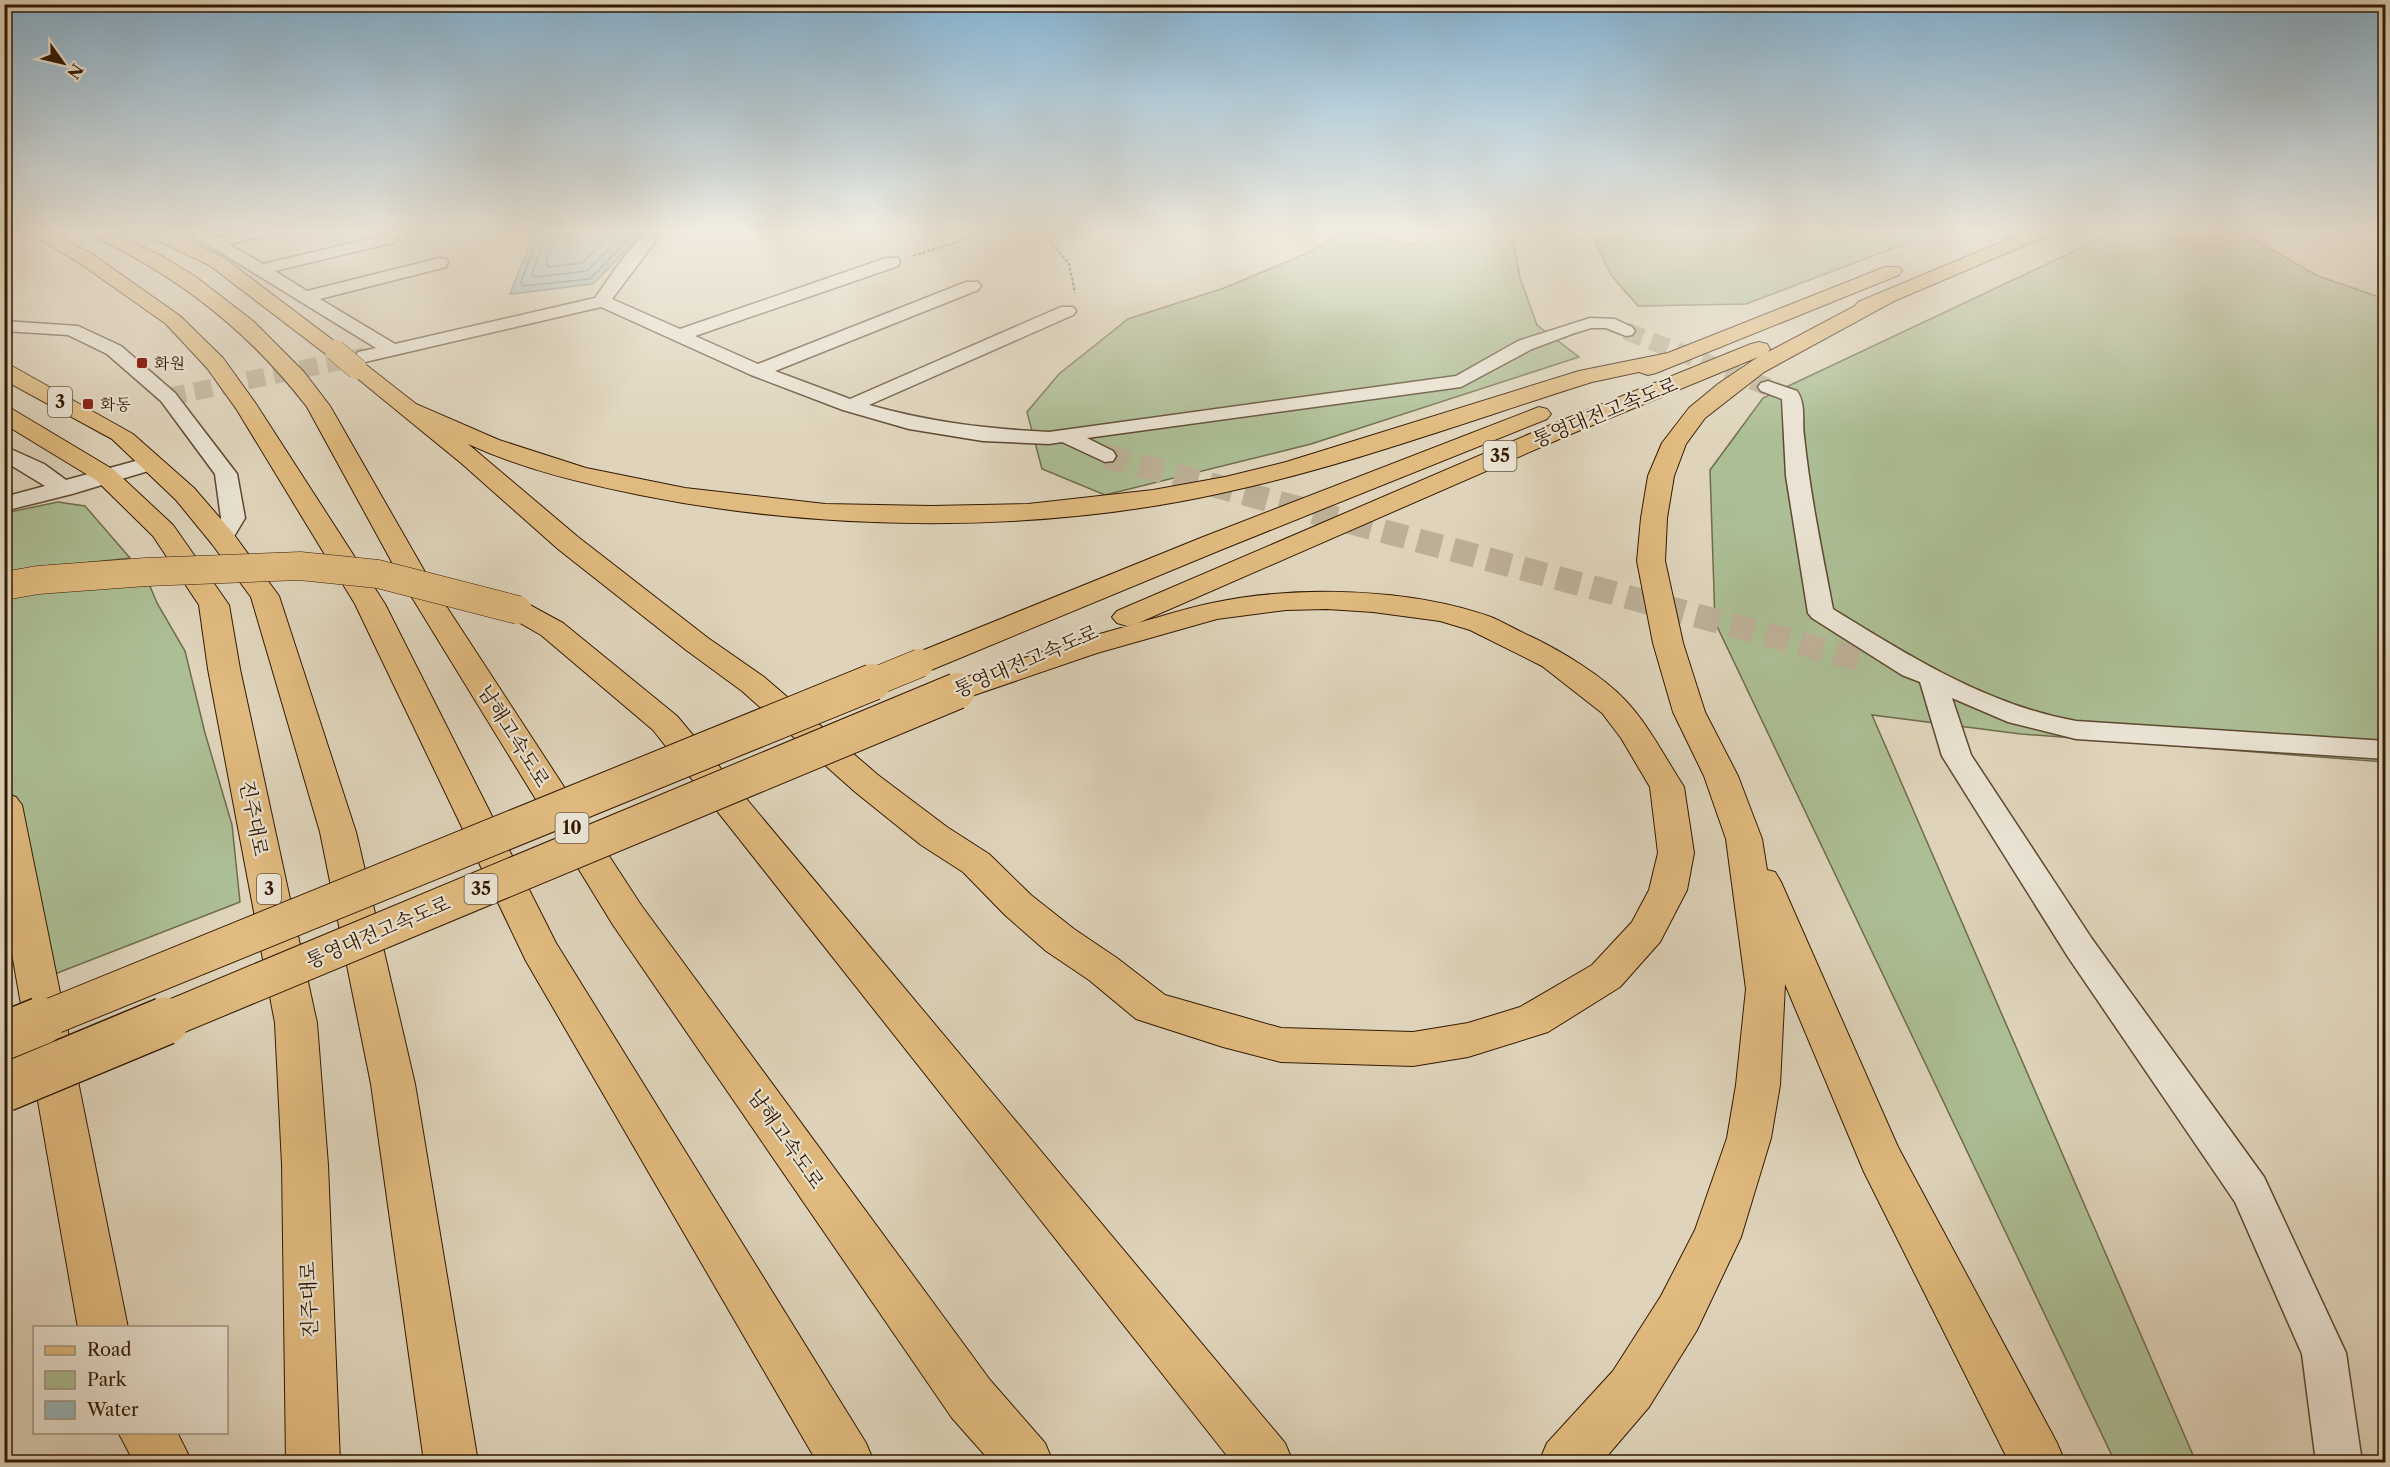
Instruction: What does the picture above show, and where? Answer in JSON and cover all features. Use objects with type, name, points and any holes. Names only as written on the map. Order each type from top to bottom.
[{"type":"main road","points":[[142,298],[172,320],[215,363],[248,409],[370,604],[540,950],[847,1462]]},
{"type":"main road","name":"남해고속도로","points":[[213,298],[229,310],[304,386],[318,406],[419,586],[627,915],[971,1399],[1026,1462]]},
{"type":"main road","points":[[266,298],[335,350],[361,363],[408,409],[470,458],[568,543],[697,644],[753,684],[866,783],[934,836],[976,863],[1018,905],[1060,940],[1103,969],[1151,1007],[1223,1030],[1281,1045],[1413,1049],[1468,1040],[1533,1020],[1606,976],[1646,932],[1668,890],[1676,853],[1666,787],[1627,724],[1612,706],[1553,659],[1481,624],[1443,613],[1373,603],[1327,600],[1286,601],[1214,612],[1086,647],[957,691]]},
{"type":"main road","name":"통영대전고속도로","points":[[4,1036],[1224,539],[1506,428],[1668,359],[1820,298]]},
{"type":"main road","points":[[1885,298],[1756,367],[1697,413],[1674,443],[1661,476],[1654,518],[1652,561],[1668,643],[1689,711],[1721,776],[1744,839],[1880,1158],[2038,1462]]},
{"type":"main road","name":"통영대전고속도로","points":[[4,1088],[957,691],[1562,429],[1885,298]]},
{"type":"main road","points":[[408,409],[490,445],[580,475],[685,496],[825,512],[1028,512],[1153,498],[1225,485],[1294,468],[1587,376],[1668,359]]},
{"type":"main road","name":"3","points":[[4,371],[130,445],[185,494],[222,538],[265,596],[338,832],[393,1084],[451,1462]]},
{"type":"main road","name":"진주대로","points":[[4,414],[105,475],[163,531],[214,605],[224,669],[296,1023],[305,1165],[313,1462]]},
{"type":"main road","points":[[4,586],[38,580],[146,572],[300,566],[378,574],[518,610],[552,629],[665,723],[1266,1462]]},
{"type":"main road","points":[[4,805],[103,1326]]},
{"type":"main road","points":[[1566,1462],[1631,1389],[1680,1313],[1717,1237],[1749,1138],[1758,1085],[1766,989],[1744,839]]},
{"type":"main road","points":[[146,1434],[165,1462]]},
{"type":"street","points":[[307,298],[392,350]]},
{"type":"street","points":[[601,302],[603,298]]},
{"type":"street","points":[[679,335],[786,298]]},
{"type":"street","points":[[759,371],[941,298]]},
{"type":"street","points":[[361,363],[392,350],[601,302],[614,304],[759,371],[850,406],[909,423],[983,435],[1049,438],[1137,424],[1461,381],[1525,345],[1566,330],[1590,323],[1609,323],[1626,331]]},
{"type":"street","points":[[850,406],[1067,311]]},
{"type":"street","points":[[4,326],[72,330],[114,350],[168,397],[226,474],[233,518],[222,538]]},
{"type":"street","points":[[1768,387],[1790,396],[1793,402],[1792,422],[1797,476],[1821,612],[1921,673],[1998,710],[2040,724],[2076,730],[2385,750]]},
{"type":"street","points":[[1066,435],[1105,456]]},
{"type":"street","points":[[4,504],[64,489],[105,475],[130,445]]},
{"type":"street","points":[[4,452],[36,469],[64,489]]},
{"type":"street","points":[[1858,659],[1921,673]]},
{"type":"street","points":[[1921,673],[1957,756],[2080,948],[2250,1190],[2324,1353],[2339,1462]]},
{"type":"path","points":[[1067,311],[1076,298]]},
{"type":"green space","points":[[1192,298],[1527,298],[1537,325],[1579,357],[1311,444],[1105,495],[1042,469],[1027,412],[1059,374],[1128,319]]},
{"type":"green space","points":[[1631,298],[1761,298],[1746,304],[1638,306]]},
{"type":"green space","points":[[1974,298],[2385,299],[2385,762],[2021,734],[1872,715],[2196,1462],[2115,1462],[1715,622],[1710,470],[1763,398]]},
{"type":"green space","points":[[58,502],[85,506],[130,558],[5,575],[5,513]]},
{"type":"green space","points":[[147,579],[157,603],[185,651],[205,733],[232,825],[240,902],[42,979],[5,829],[5,592]]},
{"type":"tunnel","points":[[1626,331],[1768,387]]},
{"type":"tunnel","points":[[168,397],[365,356]]},
{"type":"tunnel","points":[[1105,456],[1858,659]]},
{"type":"place","name":"화원","points":[[142,363]]},
{"type":"place","name":"화동","points":[[88,404]]}]
